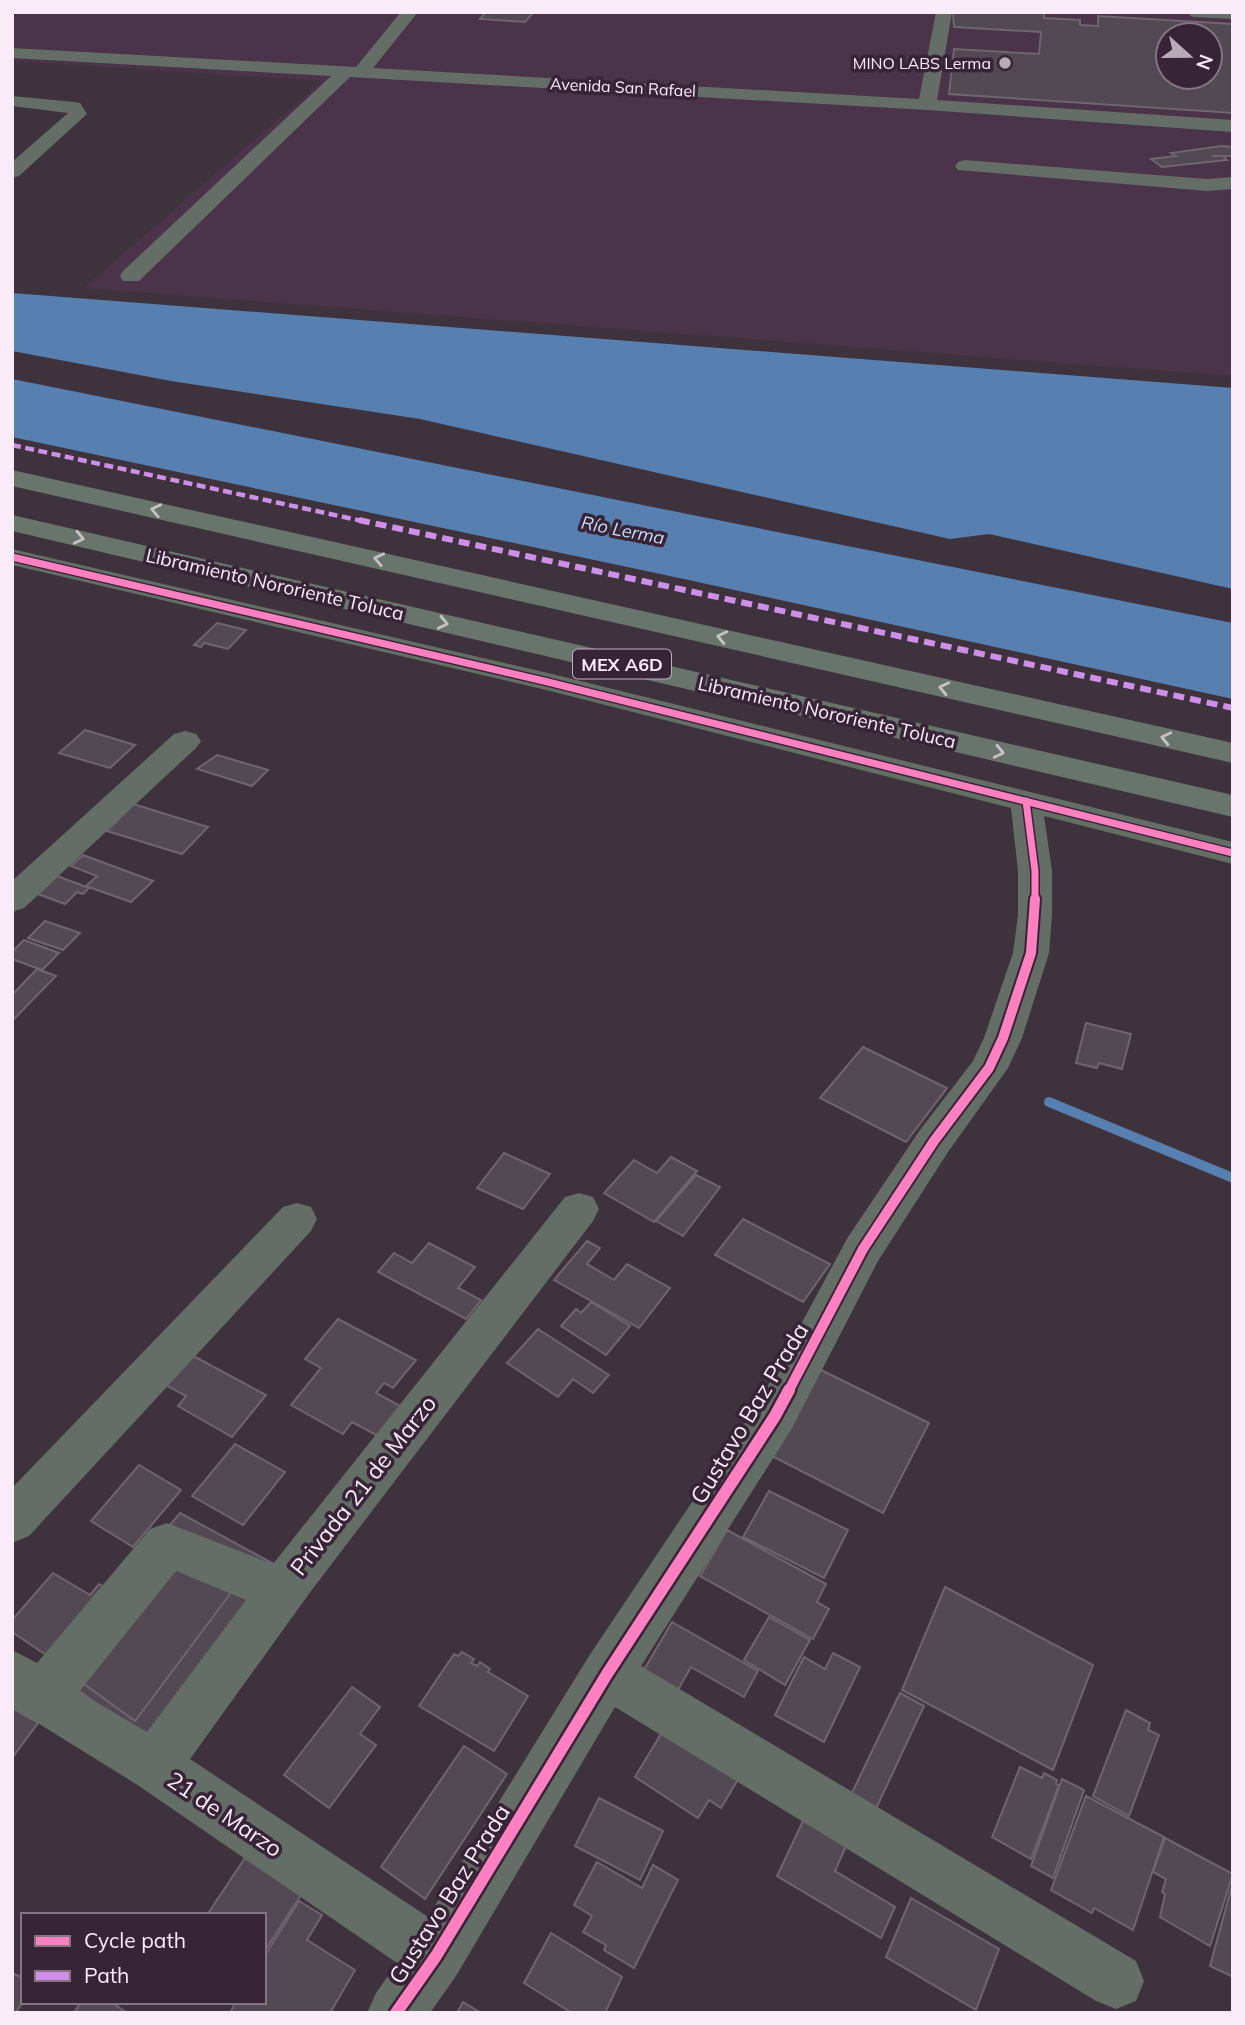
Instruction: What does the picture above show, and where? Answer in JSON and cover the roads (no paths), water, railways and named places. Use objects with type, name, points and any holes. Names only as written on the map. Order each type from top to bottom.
[{"type":"highway","name":"MEX A6D","points":[[12,478],[445,573],[1233,752]]},
{"type":"highway","name":"Libramiento Nororiente Toluca","points":[[12,523],[1233,806]]},
{"type":"street","points":[[131,276],[353,73],[410,12]]},
{"type":"street","points":[[927,105],[944,12]]},
{"type":"street","points":[[1193,12],[1233,15]]},
{"type":"street","name":"Avenida San Rafael","points":[[12,53],[927,105],[1233,126]]},
{"type":"street","points":[[12,101],[65,105],[74,107],[78,114],[12,172]]},
{"type":"street","points":[[965,166],[1207,185],[1233,183]]},
{"type":"street","points":[[12,557],[548,682],[1233,852]]},
{"type":"street","points":[[12,900],[185,741]]},
{"type":"street","name":"Gustavo Baz Prada","points":[[396,2013],[436,1956],[607,1674],[775,1416],[863,1249],[933,1141],[989,1068],[1003,1038],[1031,953],[1035,915],[1035,871],[1026,801]]},
{"type":"street","name":"Privada 21 de Marzo","points":[[154,1766],[282,1591],[579,1209]]},
{"type":"street","points":[[12,1521],[297,1219]]},
{"type":"street","points":[[26,1685],[61,1676],[167,1545],[282,1591]]},
{"type":"street","points":[[607,1674],[1116,1981]]},
{"type":"street","name":"21 de Marzo","points":[[26,1685],[154,1766],[436,1956]]},
{"type":"water","points":[[12,293],[1233,388],[1233,589],[989,534],[950,539],[420,419],[171,381],[12,351]]},
{"type":"water","name":"Río Lerma","points":[[12,379],[1233,623],[1233,699],[684,579],[12,437]]},
{"type":"waterway","points":[[1049,1102],[1233,1178]]},
{"type":"place","name":"MINO LABS Lerma","points":[[1005,63]]}]
